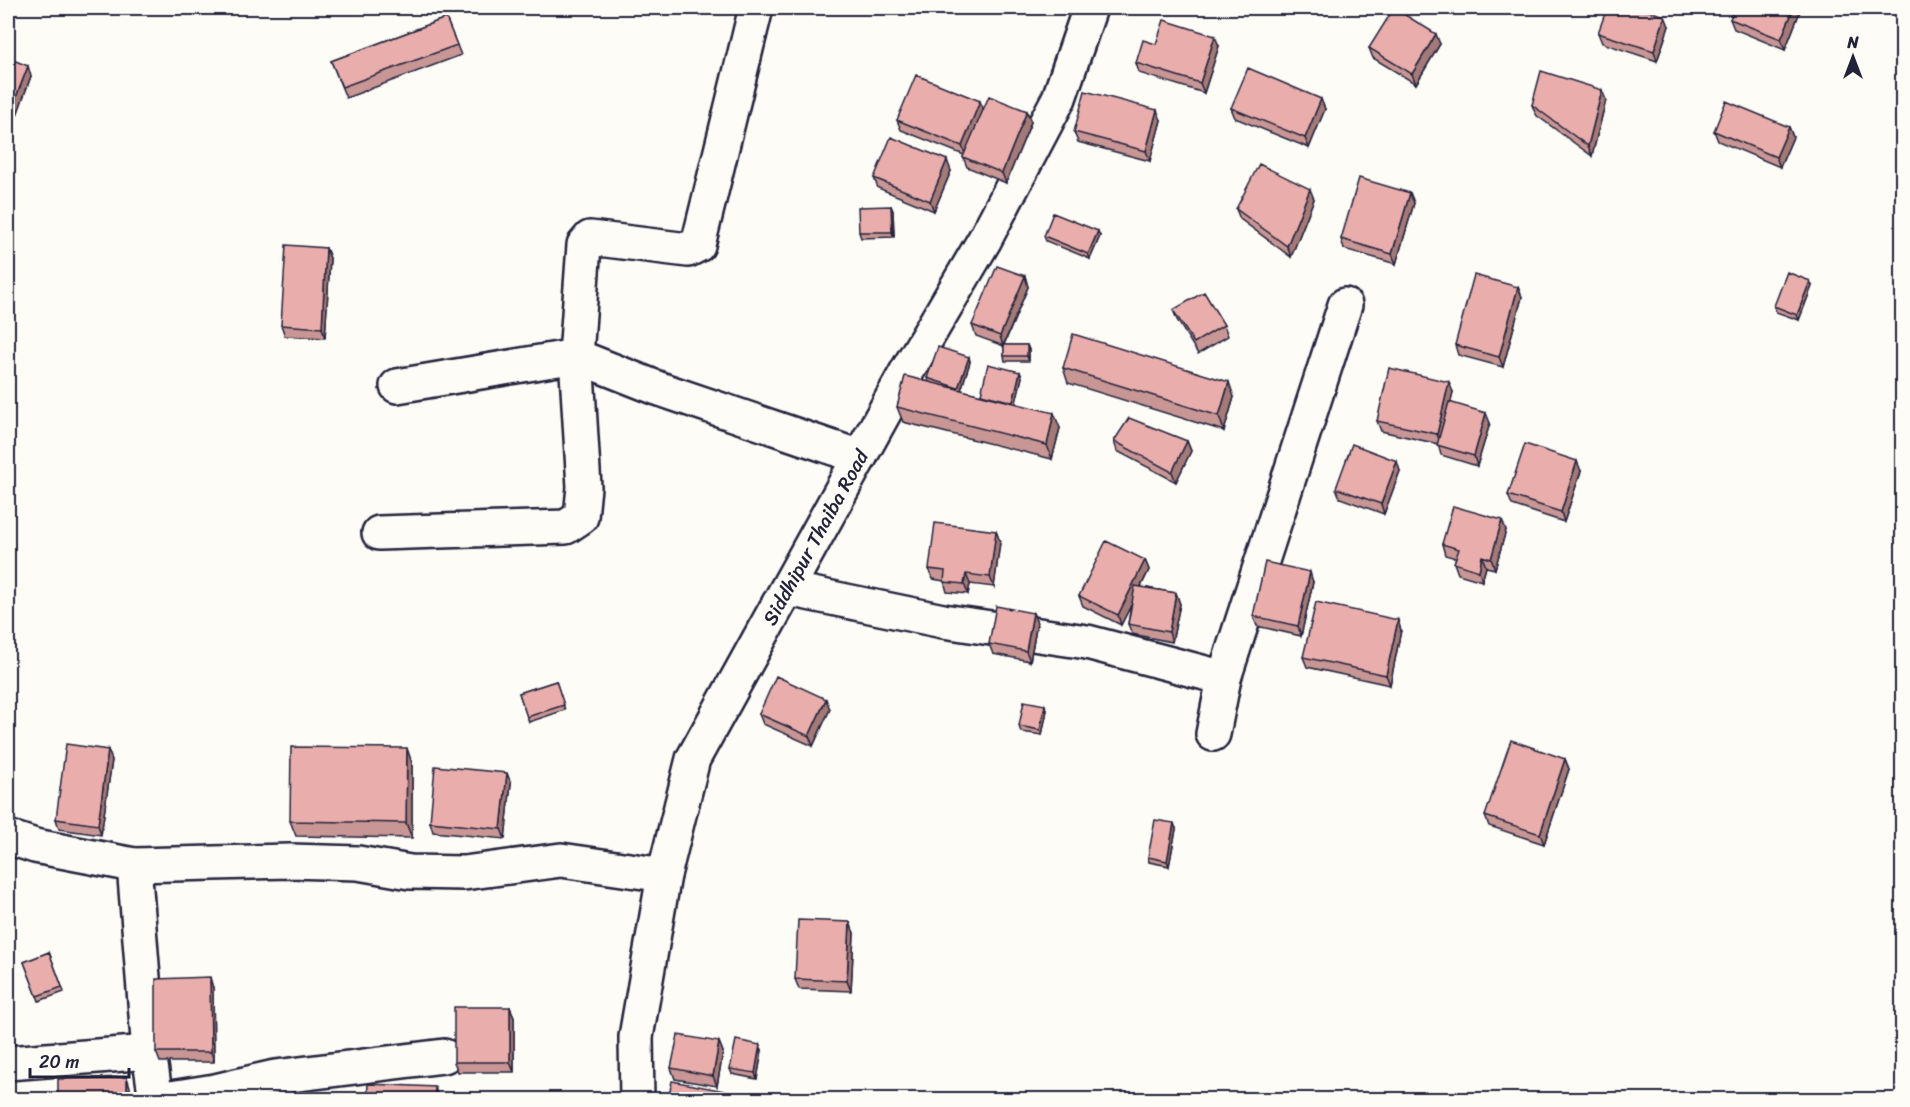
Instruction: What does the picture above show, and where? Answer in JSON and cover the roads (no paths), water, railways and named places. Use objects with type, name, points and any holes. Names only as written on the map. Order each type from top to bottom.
[{"type":"street","points":[[379,533],[566,527],[581,517],[584,487],[576,356],[584,245],[587,239],[597,238],[688,250],[698,245],[756,8]]},
{"type":"street","name":"Siddhipur Thaiba Road","points":[[637,1100],[636,1037],[664,875],[693,759],[860,457],[985,239],[1059,98],[1090,8]]},
{"type":"street","points":[[1213,734],[1224,678],[1345,304]]},
{"type":"street","points":[[397,386],[576,356],[657,388],[860,457]]},
{"type":"street","points":[[788,590],[943,621],[1087,642],[1224,678]]},
{"type":"street","points":[[8,837],[35,846],[134,864],[290,861],[358,863],[410,872],[464,873],[561,860],[664,875]]},
{"type":"street","points":[[134,864],[149,1052],[157,1100],[215,1091],[275,1077],[444,1056]]},
{"type":"street","points":[[8,1063],[149,1052]]}]
